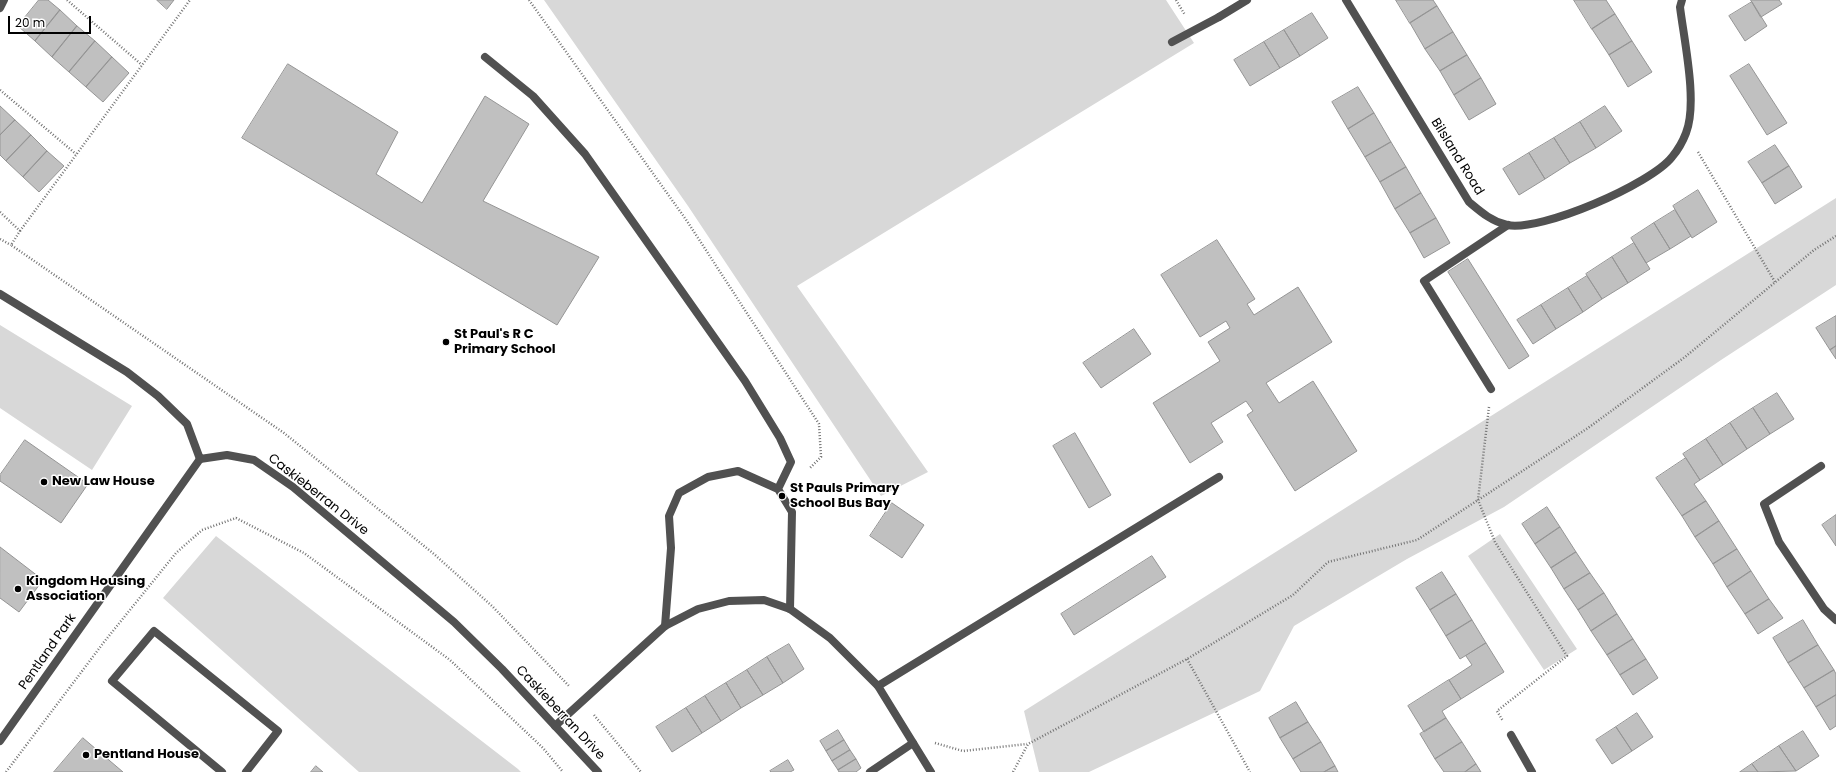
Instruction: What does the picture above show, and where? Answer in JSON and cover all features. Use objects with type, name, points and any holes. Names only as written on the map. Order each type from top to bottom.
[{"type":"street","points":[[1172,42],[1247,0]]},
{"type":"street","name":"Bilsland Road","points":[[1346,0],[1469,202],[1487,218],[1508,225],[1559,217],[1589,207],[1651,174],[1672,157],[1686,132],[1691,103],[1680,7],[1682,0]]},
{"type":"street","points":[[484,57],[533,96],[585,154],[745,381],[780,438],[791,462],[778,489]]},
{"type":"street","points":[[1491,389],[1424,281],[1508,225]]},
{"type":"street","points":[[0,294],[127,372],[158,396],[187,424],[200,460]]},
{"type":"street","name":"Caskieberran Drive","points":[[200,460],[227,455],[254,460],[293,487],[454,622],[502,669],[598,772]]},
{"type":"street","name":"Pentland Park","points":[[0,741],[200,460]]},
{"type":"street","points":[[1821,466],[1764,504],[1779,542],[1824,609],[1836,620]]},
{"type":"street","points":[[665,626],[671,548],[669,516],[679,493],[708,477],[738,471],[778,489],[792,512],[790,609]]},
{"type":"street","points":[[878,686],[1219,477]]},
{"type":"street","points":[[555,726],[665,626],[698,609],[729,601],[764,600],[790,609],[830,638],[878,686],[931,772]]},
{"type":"street","points":[[222,772],[112,681],[154,630],[278,731],[246,772]]},
{"type":"street","points":[[1511,735],[1532,772]]},
{"type":"street","points":[[870,772],[914,743]]},
{"type":"path","points":[[67,0],[142,65]]},
{"type":"path","points":[[11,244],[190,0]]},
{"type":"path","points":[[529,0],[687,221],[819,424],[821,457],[805,473]]},
{"type":"path","points":[[0,90],[76,154]]},
{"type":"path","points":[[1686,132],[1775,282]]},
{"type":"path","points":[[0,212],[20,231]]},
{"type":"path","points":[[908,735],[964,750],[1028,744],[1187,659],[1293,595],[1328,562],[1417,540],[1588,428],[1685,357],[1814,250],[1836,236]]},
{"type":"path","points":[[0,239],[11,244],[284,433],[434,554],[492,606],[582,701],[640,772]]},
{"type":"path","points":[[1491,389],[1478,500],[1495,542],[1567,656],[1497,711],[1511,735]]},
{"type":"path","points":[[6,772],[104,642],[176,553],[202,530],[236,518],[304,553],[450,660],[543,748],[563,772]]},
{"type":"path","points":[[1187,659],[1250,772]]},
{"type":"path","points":[[1013,772],[1028,744]]},
{"type":"shaded area","points":[[544,0],[1166,0],[1194,43],[797,286],[928,472],[881,496],[688,206]]},
{"type":"shaded area","points":[[1836,198],[1836,285],[1721,360],[1504,507],[1407,559],[1294,626],[1260,691],[1089,772],[1039,772],[1024,711]]},
{"type":"shaded area","points":[[0,325],[132,406],[92,470],[0,408]]},
{"type":"shaded area","points":[[1500,534],[1577,649],[1544,670],[1468,556]]},
{"type":"shaded area","points":[[216,536],[521,772],[359,772],[163,598]]},
{"type":"building","points":[[39,0],[48,0],[60,10],[35,41],[18,26]]},
{"type":"building","points":[[157,0],[174,0],[167,9]]},
{"type":"building","points":[[1396,0],[1433,0],[1437,6],[1410,23]]},
{"type":"building","points":[[1574,0],[1606,0],[1615,14],[1592,29]]},
{"type":"building","points":[[1751,0],[1779,0],[1782,4],[1761,17]]},
{"type":"building","points":[[1752,2],[1767,26],[1745,41],[1729,16]]},
{"type":"building","points":[[1437,6],[1453,32],[1425,49],[1410,23]]},
{"type":"building","points":[[60,10],[77,26],[52,57],[35,41]]},
{"type":"building","points":[[1312,13],[1328,38],[1300,56],[1284,30]]},
{"type":"building","points":[[1615,14],[1632,41],[1609,55],[1592,29]]},
{"type":"building","points":[[77,26],[95,41],[69,72],[52,57]]},
{"type":"building","points":[[1284,30],[1300,56],[1280,68],[1264,42]]},
{"type":"building","points":[[1453,32],[1467,55],[1440,71],[1425,49]]},
{"type":"building","points":[[95,41],[112,57],[86,87],[69,72]]},
{"type":"building","points":[[1632,41],[1652,72],[1628,87],[1609,55]]},
{"type":"building","points":[[1264,42],[1280,68],[1250,86],[1234,60]]},
{"type":"building","points":[[1467,55],[1481,78],[1454,95],[1440,71]]},
{"type":"building","points":[[112,57],[129,73],[103,102],[86,87]]},
{"type":"building","points":[[288,64],[398,132],[376,174],[422,203],[485,96],[529,124],[483,201],[599,257],[557,325],[242,138]]},
{"type":"building","points":[[1749,64],[1787,123],[1767,135],[1730,76]]},
{"type":"building","points":[[1481,78],[1496,104],[1469,120],[1454,95]]},
{"type":"building","points":[[1358,87],[1374,113],[1348,129],[1332,102]]},
{"type":"building","points":[[0,106],[15,120],[0,135]]},
{"type":"building","points":[[1605,106],[1622,131],[1596,148],[1580,122]]},
{"type":"building","points":[[1374,113],[1391,142],[1365,157],[1348,129]]},
{"type":"building","points":[[15,120],[31,135],[6,161],[0,155],[0,135]]},
{"type":"building","points":[[1580,122],[1596,148],[1570,163],[1554,138]]},
{"type":"building","points":[[31,135],[47,151],[23,177],[6,161]]},
{"type":"building","points":[[1554,138],[1570,163],[1545,179],[1529,153]]},
{"type":"building","points":[[1391,142],[1406,167],[1380,182],[1365,157]]},
{"type":"building","points":[[1775,145],[1789,166],[1762,183],[1748,162]]},
{"type":"building","points":[[47,151],[64,166],[39,192],[23,177]]},
{"type":"building","points":[[1529,153],[1545,179],[1519,195],[1503,169]]},
{"type":"building","points":[[1789,166],[1802,187],[1775,204],[1762,183]]},
{"type":"building","points":[[1406,167],[1421,193],[1395,209],[1380,182]]},
{"type":"building","points":[[1698,190],[1717,222],[1692,238],[1673,206]]},
{"type":"building","points":[[1421,193],[1436,218],[1410,233],[1395,209]]},
{"type":"building","points":[[1675,210],[1691,236],[1670,249],[1654,223]]},
{"type":"building","points":[[1436,218],[1450,243],[1424,258],[1410,233]]},
{"type":"building","points":[[1654,223],[1670,249],[1646,263],[1631,238]]},
{"type":"building","points":[[1217,240],[1255,299],[1247,304],[1254,315],[1298,287],[1332,342],[1266,383],[1279,403],[1313,381],[1357,451],[1295,491],[1247,415],[1253,411],[1246,401],[1211,423],[1223,442],[1190,463],[1153,403],[1220,361],[1208,342],[1230,328],[1226,321],[1200,337],[1161,275]]},
{"type":"building","points":[[1634,243],[1650,269],[1628,283],[1612,257]]},
{"type":"building","points":[[1612,257],[1628,283],[1602,299],[1586,274]]},
{"type":"building","points":[[1468,259],[1529,356],[1509,369],[1448,272]]},
{"type":"building","points":[[1587,276],[1602,299],[1583,312],[1568,288]]},
{"type":"building","points":[[1568,288],[1583,312],[1556,329],[1541,305]]},
{"type":"building","points":[[1541,305],[1556,329],[1533,344],[1517,320]]},
{"type":"building","points":[[1836,316],[1836,346],[1830,350],[1816,328]]},
{"type":"building","points":[[1134,329],[1151,354],[1101,388],[1083,363]]},
{"type":"building","points":[[1836,346],[1836,359],[1830,350]]},
{"type":"building","points":[[1777,393],[1794,419],[1770,434],[1753,408]]},
{"type":"building","points":[[1753,408],[1770,434],[1747,449],[1730,423]]},
{"type":"building","points":[[1730,423],[1747,449],[1723,465],[1706,439]]},
{"type":"building","points":[[1075,433],[1111,495],[1089,508],[1053,446]]},
{"type":"building","points":[[1706,439],[1723,465],[1700,480],[1683,454]]},
{"type":"building","name":"New Law House","points":[[25,440],[88,484],[61,523],[0,481],[0,475]]},
{"type":"building","points":[[1686,458],[1700,480],[1694,484],[1706,501],[1682,516],[1656,478]]},
{"type":"building","points":[[1706,501],[1719,521],[1695,537],[1682,516]]},
{"type":"building","points":[[892,503],[924,525],[902,558],[870,536]]},
{"type":"building","points":[[1547,507],[1560,527],[1535,544],[1522,524]]},
{"type":"building","points":[[1836,515],[1836,546],[1822,525]]},
{"type":"building","points":[[1719,521],[1737,549],[1713,564],[1695,537]]},
{"type":"building","points":[[1560,527],[1576,552],[1551,568],[1535,544]]},
{"type":"building","name":"Kingdom Housing Association","points":[[0,547],[43,580],[19,612],[0,598]]},
{"type":"building","points":[[1737,549],[1751,571],[1727,587],[1713,564]]},
{"type":"building","points":[[1576,552],[1590,573],[1564,589],[1551,568]]},
{"type":"building","points":[[1152,556],[1166,577],[1074,635],[1061,614]]},
{"type":"building","points":[[1751,571],[1769,599],[1745,614],[1727,587]]},
{"type":"building","points":[[1442,572],[1456,594],[1430,610],[1416,588]]},
{"type":"building","points":[[1590,573],[1604,593],[1578,610],[1564,589]]},
{"type":"building","points":[[1604,593],[1617,614],[1591,631],[1578,610]]},
{"type":"building","points":[[1456,594],[1472,620],[1446,636],[1430,610]]},
{"type":"building","points":[[1769,599],[1783,618],[1758,634],[1745,614]]},
{"type":"building","points":[[1617,614],[1633,639],[1607,655],[1591,631]]},
{"type":"building","points":[[1472,620],[1486,643],[1460,659],[1446,636]]},
{"type":"building","points":[[1803,620],[1818,645],[1788,663],[1773,638]]},
{"type":"building","points":[[1633,639],[1646,659],[1620,675],[1607,655]]},
{"type":"building","points":[[1486,643],[1504,672],[1461,699],[1449,680],[1472,665],[1466,656]]},
{"type":"building","points":[[789,644],[804,669],[783,683],[767,657]]},
{"type":"building","points":[[1818,645],[1834,670],[1804,688],[1788,663]]},
{"type":"building","points":[[767,657],[783,683],[763,695],[747,670]]},
{"type":"building","points":[[1646,659],[1658,678],[1633,695],[1620,675]]},
{"type":"building","points":[[747,670],[763,695],[741,708],[726,683]]},
{"type":"building","points":[[1834,670],[1836,674],[1836,695],[1816,707],[1804,688]]},
{"type":"building","points":[[1449,680],[1461,699],[1442,711],[1446,718],[1424,732],[1408,706]]},
{"type":"building","points":[[726,683],[741,708],[721,721],[705,696]]},
{"type":"building","points":[[1836,695],[1836,726],[1830,730],[1816,707]]},
{"type":"building","points":[[705,696],[721,721],[702,733],[686,708]]},
{"type":"building","points":[[1296,702],[1308,722],[1280,738],[1269,718]]},
{"type":"building","points":[[686,708],[702,733],[672,752],[656,727]]},
{"type":"building","points":[[1637,713],[1653,737],[1632,751],[1616,727]]},
{"type":"building","points":[[1446,718],[1462,742],[1435,759],[1420,734]]},
{"type":"building","points":[[1308,722],[1321,742],[1293,759],[1280,738]]},
{"type":"building","points":[[1616,727],[1632,751],[1612,764],[1596,740]]},
{"type":"building","points":[[838,730],[844,740],[826,751],[820,741]]},
{"type":"building","points":[[1803,731],[1819,756],[1796,771],[1779,746]]},
{"type":"building","name":"Pentland House","points":[[83,738],[123,772],[54,772]]},
{"type":"building","points":[[844,740],[850,750],[832,761],[826,751]]},
{"type":"building","points":[[1321,742],[1335,766],[1324,772],[1301,772],[1293,759]]},
{"type":"building","points":[[1462,742],[1476,764],[1465,772],[1444,772],[1435,759]]},
{"type":"building","points":[[1779,746],[1796,771],[1758,772],[1752,764]]},
{"type":"building","points":[[850,750],[856,759],[838,770],[832,761]]},
{"type":"building","points":[[856,759],[861,768],[856,772],[839,772],[838,770]]},
{"type":"building","points":[[788,760],[794,770],[790,772],[770,771]]},
{"type":"building","points":[[1476,764],[1481,772],[1465,772]]},
{"type":"building","points":[[1752,764],[1758,772],[1740,772]]},
{"type":"building","points":[[316,766],[323,772],[311,772]]},
{"type":"building","points":[[1335,766],[1338,772],[1324,772]]},
{"type":"place","name":"St Paul's R C Primary School","points":[[446,342]]},
{"type":"place","name":"New Law House","points":[[44,482]]},
{"type":"place","name":"St Pauls Primary School Bus Bay","points":[[782,496]]},
{"type":"place","name":"Kingdom Housing Association","points":[[18,589]]},
{"type":"place","name":"Pentland House","points":[[86,755]]}]
